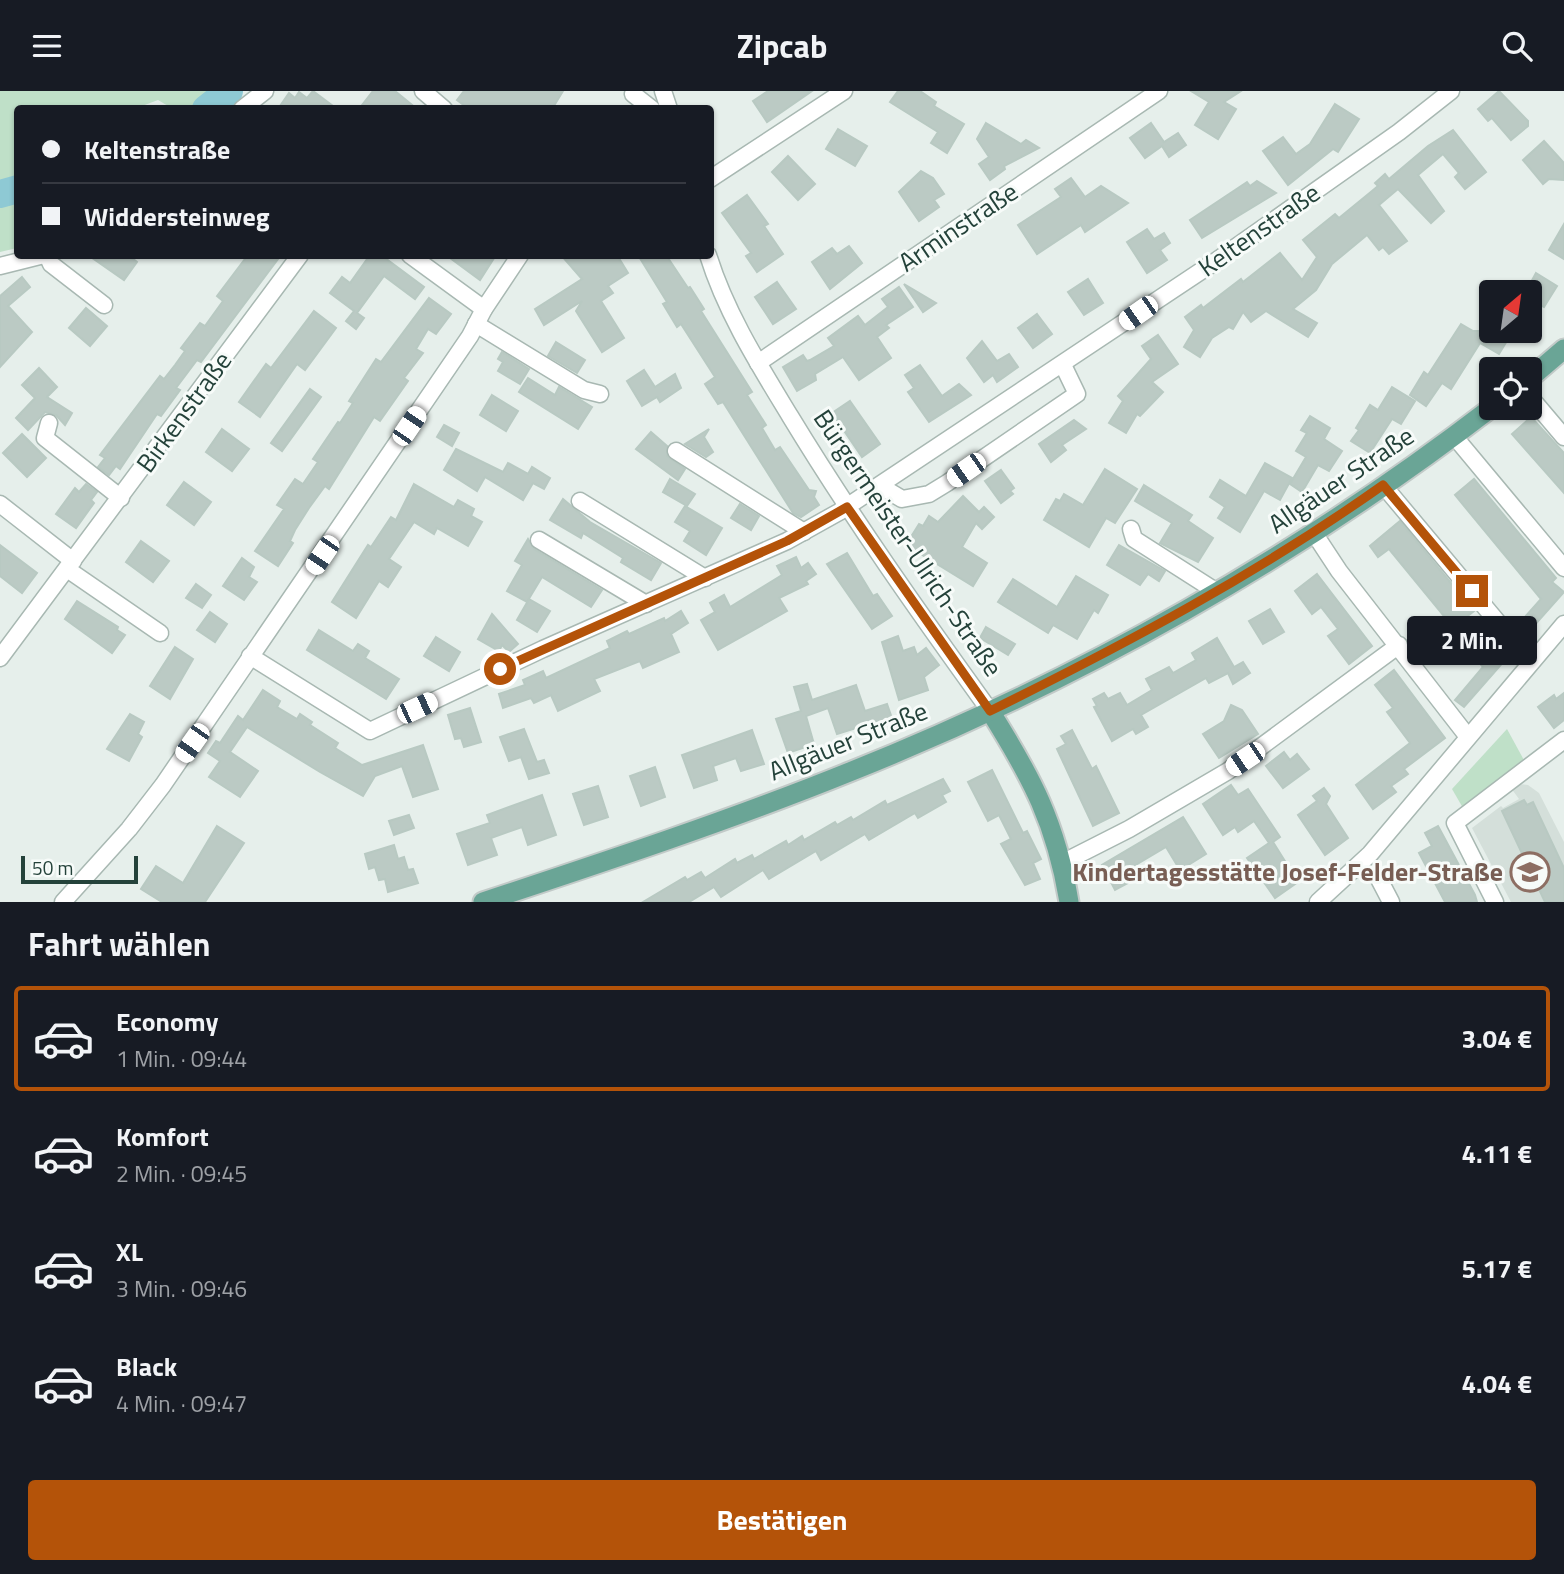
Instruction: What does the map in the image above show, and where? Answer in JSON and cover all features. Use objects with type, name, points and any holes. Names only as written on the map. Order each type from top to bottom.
[{"type":"main road","points":[[1542,368],[1564,349]]},
{"type":"main road","name":"Allgäuer Straße","points":[[483,902],[823,783],[990,711],[1102,656],[1217,592],[1314,533],[1479,417]]},
{"type":"main road","name":"Bürgermeister-Ulrich-Straße","points":[[990,711],[1041,797],[1062,863],[1069,902]]},
{"type":"street","points":[[247,105],[265,91]]},
{"type":"street","points":[[423,91],[439,105]]},
{"type":"street","points":[[714,176],[844,91]]},
{"type":"street","name":"Arminstraße","points":[[758,363],[1158,91]]},
{"type":"street","name":"Keltenstraße","points":[[250,656],[370,731],[804,532],[880,486],[1063,365],[1265,227],[1399,132],[1451,91]]},
{"type":"street","points":[[0,266],[29,259]]},
{"type":"street","points":[[48,259],[104,305]]},
{"type":"street","name":"Birkenstraße","points":[[0,658],[297,259]]},
{"type":"street","points":[[415,259],[484,309]]},
{"type":"street","points":[[63,902],[163,785],[349,515],[517,259]]},
{"type":"street","name":"Bürgermeister-Ulrich-Straße","points":[[710,259],[758,363],[847,507],[990,711]]},
{"type":"street","points":[[476,324],[584,390],[600,394]]},
{"type":"street","points":[[880,486],[902,499],[929,494],[947,483],[1077,394],[1063,365]]},
{"type":"street","points":[[1542,411],[1564,437]]},
{"type":"street","points":[[49,423],[46,438],[121,498]]},
{"type":"street","points":[[1454,436],[1564,568]]},
{"type":"street","points":[[676,451],[804,532]]},
{"type":"street","points":[[1383,485],[1531,662]]},
{"type":"street","points":[[580,501],[705,578]]},
{"type":"street","points":[[0,504],[70,565],[160,633]]},
{"type":"street","points":[[1131,529],[1134,539],[1217,592]]},
{"type":"street","points":[[1314,533],[1339,571],[1468,737]]},
{"type":"street","points":[[539,540],[646,604]]},
{"type":"street","points":[[1318,902],[1370,854],[1564,624]]},
{"type":"street","points":[[1062,863],[1129,829],[1228,771],[1399,645]]},
{"type":"street","points":[[1495,902],[1455,823],[1564,740]]},
{"type":"street","points":[[1379,879],[1391,902]]},
{"type":"shaded area","name":"Kindertagesstätte Josef-Felder-Straße","points":[[1519,784],[1528,785],[1539,793],[1564,842],[1564,902],[1511,902],[1472,828],[1501,806],[1503,808],[1519,799],[1511,788]]},
{"type":"green space","points":[[0,91],[212,91],[194,105],[167,105],[158,100],[145,105],[14,105],[14,249],[0,252]]},
{"type":"green space","points":[[1507,729],[1525,762],[1463,808],[1452,789]]},
{"type":"building","points":[[313,91],[332,105],[281,105],[289,93],[295,98],[299,92],[307,98]]},
{"type":"building","points":[[373,91],[395,91],[412,105],[362,105]]},
{"type":"building","points":[[464,91],[563,91],[554,105],[464,105],[457,100]]},
{"type":"building","points":[[768,91],[812,91],[767,122],[753,101]]},
{"type":"building","points":[[898,91],[920,91],[936,102],[934,106],[964,124],[947,153],[931,143],[938,132],[890,102]]},
{"type":"building","points":[[1191,91],[1241,91],[1224,102],[1236,109],[1218,139],[1195,125],[1209,102]]},
{"type":"building","points":[[1499,91],[1528,121],[1528,126],[1511,140],[1492,118],[1488,121],[1478,109]]},
{"type":"building","points":[[1335,104],[1359,119],[1338,152],[1333,149],[1288,185],[1263,151],[1283,137],[1296,154],[1310,144]]},
{"type":"building","points":[[986,123],[1021,144],[1026,140],[1039,148],[1004,166],[1005,169],[990,180],[979,164],[989,157],[977,139]]},
{"type":"building","points":[[1151,123],[1164,142],[1178,133],[1186,145],[1169,157],[1162,146],[1145,158],[1130,138]]},
{"type":"building","points":[[838,129],[867,146],[855,166],[826,149]]},
{"type":"building","points":[[1453,130],[1486,172],[1465,189],[1455,177],[1459,173],[1443,154],[1418,175],[1444,211],[1431,223],[1398,189],[1379,205],[1407,241],[1389,254],[1383,247],[1379,250],[1367,235],[1332,264],[1316,290],[1293,309],[1317,323],[1308,337],[1266,311],[1251,322],[1243,312],[1233,329],[1229,327],[1212,338],[1200,357],[1184,347],[1194,330],[1185,317],[1201,305],[1203,308],[1241,279],[1243,282],[1280,253],[1302,280],[1317,257],[1303,240],[1335,214],[1339,218],[1378,186],[1375,183],[1385,174],[1389,179],[1428,146]]},
{"type":"building","points":[[1544,141],[1564,163],[1564,180],[1549,179],[1543,184],[1523,160]]},
{"type":"building","points":[[788,156],[815,184],[798,200],[772,172]]},
{"type":"building","points":[[921,171],[933,178],[944,194],[934,200],[939,207],[919,221],[899,192]]},
{"type":"building","points":[[1071,178],[1085,197],[1101,186],[1128,203],[1085,232],[1081,225],[1037,254],[1018,225],[1061,197],[1055,189]]},
{"type":"building","points":[[1257,181],[1276,193],[1202,238],[1190,220],[1247,182],[1250,186]]},
{"type":"building","points":[[747,195],[768,224],[764,226],[783,254],[757,272],[746,256],[751,253],[722,213]]},
{"type":"building","points":[[1564,224],[1564,259],[1549,250]]},
{"type":"building","points":[[1147,229],[1154,239],[1164,233],[1170,243],[1160,250],[1167,260],[1147,273],[1127,242]]},
{"type":"building","points":[[849,246],[862,263],[830,289],[812,262],[832,248],[837,254]]},
{"type":"building","points":[[94,259],[133,259],[137,262],[124,280]]},
{"type":"building","points":[[245,259],[278,259],[201,362],[197,360],[176,388],[180,390],[161,416],[157,414],[120,469],[116,466],[109,475],[98,467],[105,458],[100,455],[160,376],[164,379],[175,365],[185,351],[181,348],[200,323],[205,326],[223,301],[217,296]]},
{"type":"building","points":[[367,259],[386,259],[424,287],[415,299],[384,276],[357,313],[364,318],[356,329],[346,321],[354,311],[330,293],[342,277],[350,283]]},
{"type":"building","points":[[451,259],[493,259],[480,280]]},
{"type":"building","points":[[564,259],[619,259],[628,273],[608,286],[613,293],[601,301],[624,338],[602,352],[576,311],[582,301],[544,325],[535,309],[582,279]]},
{"type":"building","points":[[640,259],[669,259],[688,288],[690,287],[704,309],[701,311],[752,392],[747,395],[766,425],[762,428],[775,450],[780,447],[809,490],[816,491],[814,497],[819,505],[801,517],[793,513],[723,402],[718,404],[705,384],[715,377],[681,324],[677,327],[663,304],[667,302]]},
{"type":"building","points":[[1536,273],[1557,286],[1544,307],[1542,280],[1532,280]]},
{"type":"building","points":[[22,277],[30,287],[8,306],[32,332],[0,367],[0,296]]},
{"type":"building","points":[[1088,279],[1103,303],[1084,315],[1068,292]]},
{"type":"building","points":[[777,282],[796,309],[773,324],[755,297]]},
{"type":"building","points":[[904,284],[936,303],[923,312]]},
{"type":"building","points":[[899,287],[913,307],[886,325],[889,328],[877,337],[891,358],[859,380],[843,357],[815,374],[816,380],[797,391],[783,367],[803,355],[807,361],[810,360],[834,346],[828,338],[858,316],[865,325],[888,307],[882,299]]},
{"type":"building","points":[[429,298],[451,314],[436,334],[428,329],[416,349],[423,353],[404,378],[408,381],[380,421],[374,417],[329,489],[325,486],[309,508],[295,530],[290,541],[293,543],[278,566],[255,551],[284,509],[277,505],[295,479],[303,484],[318,462],[313,459],[353,403],[349,401],[376,359],[381,362]]},
{"type":"building","points":[[86,308],[107,326],[90,346],[69,328]]},
{"type":"building","points":[[314,311],[336,328],[305,370],[297,364],[260,417],[239,402],[266,364],[271,368]]},
{"type":"building","points":[[1037,314],[1052,334],[1033,348],[1018,328]]},
{"type":"building","points":[[1461,324],[1473,331],[1479,331],[1480,343],[1451,389],[1442,383],[1426,406],[1410,395],[1424,372],[1428,375]]},
{"type":"building","points":[[1158,335],[1178,364],[1152,382],[1163,392],[1140,416],[1137,414],[1126,433],[1109,423],[1123,401],[1118,396],[1151,359],[1142,346]]},
{"type":"building","points":[[982,341],[997,361],[1009,354],[1018,367],[997,382],[993,375],[984,382],[967,358]]},
{"type":"building","points":[[556,342],[585,360],[577,373],[548,356]]},
{"type":"building","points":[[1480,343],[1506,343],[1499,354]]},
{"type":"building","points":[[502,352],[529,369],[520,384],[498,371],[503,362],[498,359]]},
{"type":"building","points":[[920,365],[942,396],[959,384],[971,395],[929,422],[908,392],[914,388],[905,375]]},
{"type":"building","points":[[39,368],[57,387],[47,397],[72,413],[65,425],[56,415],[45,412],[28,430],[16,418],[35,398],[22,385]]},
{"type":"building","points":[[644,370],[655,387],[675,374],[681,388],[660,402],[657,397],[642,406],[627,381]]},
{"type":"building","points":[[528,378],[555,395],[559,387],[592,407],[578,429],[519,392]]},
{"type":"building","points":[[1392,387],[1415,401],[1401,424],[1392,419],[1370,453],[1351,441],[1370,405],[1378,410]]},
{"type":"building","points":[[310,389],[321,397],[282,451],[271,443]]},
{"type":"building","points":[[492,395],[518,411],[506,431],[480,415]]},
{"type":"building","points":[[850,401],[880,444],[862,457],[832,413]]},
{"type":"building","points":[[1310,416],[1330,428],[1324,439],[1342,451],[1329,471],[1318,465],[1302,492],[1290,484],[1306,457],[1296,451],[1307,433],[1301,430]]},
{"type":"building","points":[[1074,420],[1086,429],[1062,445],[1066,450],[1051,462],[1039,444]]},
{"type":"building","points":[[1528,420],[1534,420],[1564,453],[1564,493],[1512,434]]},
{"type":"building","points":[[444,425],[459,433],[452,446],[437,437]]},
{"type":"building","points":[[222,429],[249,449],[232,471],[206,452]]},
{"type":"building","points":[[709,429],[704,437],[713,452],[706,457],[685,444]]},
{"type":"building","points":[[651,432],[667,446],[667,456],[685,469],[678,480],[636,449]]},
{"type":"building","points":[[22,434],[46,458],[27,477],[3,453]]},
{"type":"building","points":[[456,449],[503,472],[508,463],[528,474],[532,467],[550,478],[544,489],[533,483],[523,500],[485,477],[477,491],[444,470]]},
{"type":"building","points":[[1265,463],[1292,478],[1280,500],[1264,491],[1240,532],[1218,518],[1225,507],[1210,497],[1220,480],[1246,496]]},
{"type":"building","points":[[1105,469],[1137,489],[1115,523],[1106,518],[1089,547],[1044,520],[1056,499],[1060,501],[1064,494],[1083,505]]},
{"type":"building","points":[[1001,470],[1014,488],[1010,491],[1013,494],[1001,503],[985,481]]},
{"type":"building","points":[[670,479],[695,494],[687,506],[663,492]]},
{"type":"building","points":[[1474,479],[1556,578],[1552,582],[1564,592],[1524,637],[1517,626],[1541,599],[1455,495]]},
{"type":"building","points":[[184,482],[211,502],[194,525],[167,505]]},
{"type":"building","points":[[86,484],[97,492],[91,500],[94,503],[76,528],[56,514],[75,488],[79,492]]},
{"type":"building","points":[[414,484],[454,507],[458,500],[474,509],[471,516],[482,522],[468,546],[437,528],[434,534],[414,522],[389,559],[401,567],[388,587],[379,581],[356,618],[332,602],[368,545],[371,547],[391,517],[396,520]]},
{"type":"building","points":[[1144,485],[1192,515],[1188,521],[1213,538],[1198,562],[1160,543],[1172,523],[1135,501]]},
{"type":"building","points":[[963,496],[979,512],[984,507],[994,517],[982,529],[976,523],[962,547],[987,563],[973,586],[906,545],[919,524],[923,526],[929,516],[938,522]]},
{"type":"building","points":[[563,499],[590,522],[661,563],[651,580],[621,562],[623,558],[583,533],[581,538],[550,520]]},
{"type":"building","points":[[740,504],[759,516],[751,530],[731,518]]},
{"type":"building","points":[[685,506],[722,528],[706,555],[684,541],[690,531],[675,522]]},
{"type":"building","points":[[1400,521],[1474,611],[1453,627],[1389,549],[1378,557],[1370,546]]},
{"type":"building","points":[[528,539],[534,549],[602,590],[591,607],[542,577],[527,602],[507,591],[522,565],[515,561]]},
{"type":"building","points":[[141,541],[169,561],[153,582],[126,562]]},
{"type":"building","points":[[0,545],[37,573],[22,593],[0,576]]},
{"type":"building","points":[[1119,545],[1165,571],[1159,581],[1148,574],[1140,585],[1107,565]]},
{"type":"building","points":[[847,553],[873,596],[877,594],[892,616],[872,629],[827,564]]},
{"type":"building","points":[[796,557],[801,568],[808,563],[816,574],[806,581],[808,584],[779,598],[787,611],[718,650],[701,620],[715,612],[710,603],[724,595],[730,607],[782,575],[777,566]]},
{"type":"building","points":[[242,558],[254,567],[249,577],[257,582],[244,600],[223,586]]},
{"type":"building","points":[[1317,574],[1372,646],[1349,664],[1328,636],[1338,629],[1321,607],[1312,614],[1295,591]]},
{"type":"building","points":[[1076,576],[1108,595],[1098,613],[1094,610],[1077,639],[1053,625],[1048,633],[998,602],[1013,579],[1057,607]]},
{"type":"building","points":[[196,584],[211,595],[202,608],[186,598]]},
{"type":"building","points":[[529,599],[550,611],[537,632],[517,620]]},
{"type":"building","points":[[77,601],[118,627],[117,630],[125,635],[112,653],[65,619]]},
{"type":"building","points":[[1270,609],[1284,632],[1263,644],[1249,621]]},
{"type":"building","points":[[681,611],[688,623],[671,634],[679,652],[643,668],[640,661],[594,679],[600,691],[558,711],[551,695],[534,703],[531,698],[503,708],[499,694],[525,685],[523,680],[543,671],[546,678],[610,648],[607,641],[627,631],[629,634],[664,618],[665,621]]},
{"type":"building","points":[[210,612],[227,624],[215,642],[197,630]]},
{"type":"building","points":[[492,614],[518,644],[509,652],[502,645],[499,651],[478,639]]},
{"type":"building","points":[[986,627],[1015,644],[1008,655],[980,638]]},
{"type":"building","points":[[1485,627],[1500,646],[1495,651],[1505,660],[1464,707],[1455,700],[1483,667],[1453,631]]},
{"type":"building","points":[[319,630],[353,651],[358,644],[369,651],[365,658],[399,679],[386,699],[307,650]]},
{"type":"building","points":[[898,636],[903,651],[914,647],[917,655],[926,648],[939,665],[924,677],[928,690],[899,700],[882,642]]},
{"type":"building","points":[[436,637],[460,652],[449,671],[424,656]]},
{"type":"building","points":[[1217,638],[1234,667],[1243,662],[1250,673],[1233,684],[1228,673],[1209,683],[1206,678],[1141,715],[1148,727],[1136,734],[1133,729],[1112,741],[1094,707],[1097,706],[1093,699],[1104,693],[1108,699],[1120,693],[1127,705],[1152,690],[1146,679],[1169,667],[1173,673],[1196,660],[1192,653]]},
{"type":"building","points":[[175,647],[193,659],[170,699],[150,686]]},
{"type":"building","points":[[1394,670],[1445,738],[1404,769],[1408,774],[1391,786],[1396,792],[1373,809],[1356,785],[1410,743],[1387,712],[1393,708],[1375,685]]},
{"type":"building","points":[[807,684],[812,700],[856,685],[865,711],[887,704],[893,721],[871,728],[869,724],[837,734],[828,708],[806,716],[814,744],[788,753],[776,719],[801,711],[794,687]]},
{"type":"building","points":[[263,690],[280,701],[277,707],[297,719],[300,714],[312,722],[310,725],[338,743],[335,748],[362,765],[423,745],[438,789],[413,797],[402,766],[375,776],[363,796],[247,727],[230,752],[258,771],[240,797],[209,777],[220,761],[208,753],[216,741],[220,743],[238,716],[243,720]]},
{"type":"building","points":[[1564,693],[1564,720],[1554,728],[1538,707],[1554,695],[1556,699]]},
{"type":"building","points":[[1231,705],[1242,710],[1258,734],[1219,758],[1203,734],[1224,721]]},
{"type":"building","points":[[470,708],[481,742],[464,747],[461,738],[455,739],[448,715]]},
{"type":"building","points":[[130,714],[144,722],[138,734],[142,737],[129,761],[107,749]]},
{"type":"building","points":[[524,729],[537,762],[544,760],[549,773],[529,779],[521,757],[509,761],[500,737]]},
{"type":"building","points":[[752,730],[764,764],[741,771],[736,758],[713,766],[717,780],[694,788],[682,755]]},
{"type":"building","points":[[1072,730],[1092,769],[1096,766],[1119,813],[1093,826],[1057,749],[1066,744],[1061,736]]},
{"type":"building","points":[[1284,752],[1290,760],[1297,754],[1309,769],[1283,788],[1266,766]]},
{"type":"building","points":[[655,767],[665,797],[641,806],[630,776]]},
{"type":"building","points":[[992,770],[1023,833],[1027,831],[1041,859],[1033,863],[1040,879],[1025,885],[1001,844],[1011,839],[999,815],[988,821],[968,782]]},
{"type":"building","points":[[943,779],[950,791],[942,795],[946,802],[918,818],[915,813],[869,840],[865,834],[821,860],[816,851],[769,879],[763,870],[721,897],[714,887],[689,902],[643,902],[685,877],[687,880],[701,872],[705,878],[735,859],[737,863],[752,855],[754,859],[786,841],[788,845],[802,836],[804,840],[835,822],[837,825],[851,817],[853,820],[885,801],[887,805]]},
{"type":"building","points":[[1231,785],[1238,795],[1248,789],[1280,837],[1273,842],[1298,882],[1275,898],[1247,858],[1269,843],[1254,821],[1238,832],[1235,827],[1223,835],[1203,804]]},
{"type":"building","points":[[598,786],[608,817],[584,825],[573,794]]},
{"type":"building","points":[[1324,788],[1330,796],[1326,804],[1348,838],[1325,855],[1298,815],[1317,801],[1313,796]]},
{"type":"building","points":[[542,795],[556,835],[528,845],[522,827],[491,838],[497,855],[468,865],[457,834],[490,823],[487,815]]},
{"type":"building","points":[[1524,800],[1527,805],[1533,802],[1564,868],[1564,902],[1545,902],[1502,811]]},
{"type":"building","points":[[409,815],[414,828],[394,835],[389,821]]},
{"type":"building","points":[[1183,817],[1206,854],[1180,870],[1166,847],[1134,866],[1139,877],[1115,890],[1102,865]]},
{"type":"building","points":[[217,826],[244,843],[205,902],[162,902],[141,889],[156,866],[183,883]]},
{"type":"building","points":[[1438,826],[1477,902],[1445,902],[1419,853],[1432,846],[1425,833]]},
{"type":"building","points":[[394,845],[398,859],[404,857],[408,870],[413,869],[418,883],[388,892],[385,879],[379,880],[375,867],[369,869],[365,854]]},
{"type":"waterway","points":[[211,105],[229,91]]},
{"type":"waterway","points":[[0,194],[14,190]]},
{"type":"place","name":"Kindertagesstätte Josef-Felder-Straße","points":[[1530,872]]},
{"type":"route","points":[[500,669],[787,541],[847,507],[990,711],[1102,656],[1201,601],[1314,533],[1383,485],[1472,591]]}]
